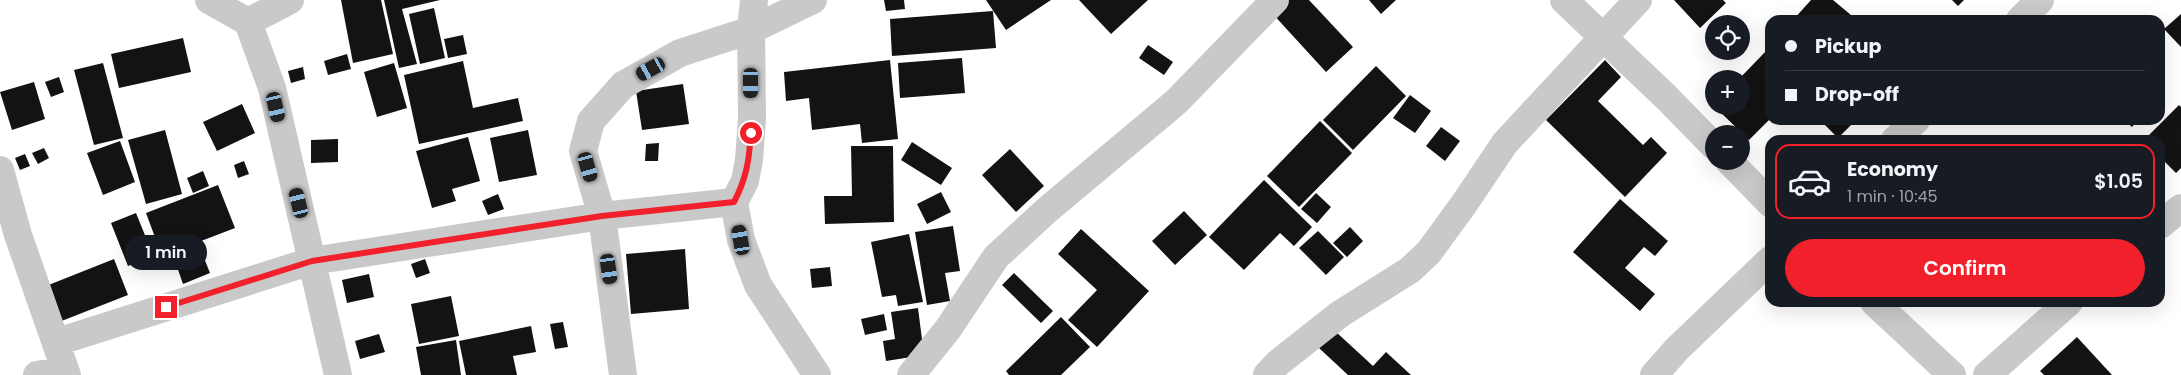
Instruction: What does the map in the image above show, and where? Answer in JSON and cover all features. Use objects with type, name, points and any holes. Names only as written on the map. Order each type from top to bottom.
[{"type":"street","points":[[209,0],[248,22],[272,88],[338,375]]},
{"type":"street","points":[[248,22],[290,0]]},
{"type":"street","points":[[754,0],[751,30],[752,119],[749,160],[745,181],[734,202],[741,240],[758,285],[817,375]]},
{"type":"street","points":[[623,375],[602,216],[583,151],[591,120],[622,85],[680,53],[751,30],[813,0]]},
{"type":"street","points":[[911,375],[948,329],[996,257],[1047,210],[1176,102],[1275,0]]},
{"type":"street","points":[[1564,0],[1705,137]]},
{"type":"street","points":[[1267,375],[1278,363],[1340,314],[1410,270],[1429,252],[1505,143],[1605,38],[1638,0]]},
{"type":"street","points":[[2025,15],[2040,0]]},
{"type":"street","points":[[1900,135],[1911,125]]},
{"type":"street","points":[[0,170],[18,235],[66,372],[37,375]]},
{"type":"street","points":[[1738,170],[1765,199]]},
{"type":"street","points":[[57,342],[312,261],[602,216],[734,202]]},
{"type":"street","points":[[2165,221],[2181,208]]},
{"type":"street","points":[[1654,375],[1677,349],[1765,265]]},
{"type":"street","points":[[1879,307],[1952,375]]},
{"type":"street","points":[[1987,375],[2063,307]]},
{"type":"building","points":[[341,0],[381,0],[393,54],[353,63]]},
{"type":"building","points":[[384,0],[440,0],[402,9],[417,64],[399,68]]},
{"type":"building","points":[[884,0],[904,0],[905,9],[886,11]]},
{"type":"building","points":[[986,0],[1051,0],[1006,30]]},
{"type":"building","points":[[1079,0],[1148,0],[1111,34]]},
{"type":"building","points":[[1284,0],[1309,0],[1353,47],[1326,72],[1271,12]]},
{"type":"building","points":[[1369,0],[1396,0],[1381,14]]},
{"type":"building","points":[[1674,0],[1723,0],[1726,3],[1714,15],[1705,15],[1705,23],[1700,28]]},
{"type":"building","points":[[1811,0],[1833,0],[1851,15],[1798,15]]},
{"type":"building","points":[[1952,0],[1964,0],[1958,6]]},
{"type":"building","points":[[434,8],[445,58],[420,64],[409,14]]},
{"type":"building","points":[[993,11],[996,48],[892,56],[890,19]]},
{"type":"building","points":[[2181,14],[2181,47],[2165,30]]},
{"type":"building","points":[[463,35],[467,54],[448,58],[444,39]]},
{"type":"building","points":[[183,38],[191,72],[119,88],[111,54]]},
{"type":"building","points":[[1148,45],[1173,62],[1164,75],[1139,58]]},
{"type":"building","points":[[1765,52],[1765,124],[1750,139],[1750,125],[1734,125],[1723,115],[1750,115],[1750,70],[1748,70]]},
{"type":"building","points":[[347,54],[351,69],[328,75],[324,61]]},
{"type":"building","points":[[962,58],[965,93],[900,98],[898,63]]},
{"type":"building","points":[[890,60],[898,139],[862,143],[860,124],[812,130],[809,98],[786,101],[784,72]]},
{"type":"building","points":[[1605,60],[1621,77],[1598,101],[1643,145],[1651,137],[1667,153],[1625,197],[1546,120]]},
{"type":"building","points":[[463,61],[473,108],[518,98],[523,121],[419,144],[404,75]]},
{"type":"building","points":[[103,63],[123,138],[94,145],[74,70]]},
{"type":"building","points":[[394,63],[407,108],[377,117],[364,72]]},
{"type":"building","points":[[1376,66],[1406,96],[1353,150],[1323,120]]},
{"type":"building","points":[[303,67],[305,79],[291,83],[288,71]]},
{"type":"building","points":[[59,77],[64,92],[51,97],[45,82]]},
{"type":"building","points":[[34,82],[45,119],[12,130],[0,92]]},
{"type":"building","points":[[683,84],[689,124],[642,130],[636,91]]},
{"type":"building","points":[[1410,95],[1431,111],[1415,133],[1393,118]]},
{"type":"building","points":[[242,104],[255,133],[217,151],[203,122]]},
{"type":"building","points":[[2179,105],[2181,107],[2181,168],[2176,173],[2165,162],[2165,135],[2149,135],[2159,125],[2165,125],[2165,119]]},
{"type":"building","points":[[1320,121],[1352,153],[1299,207],[1267,176]]},
{"type":"building","points":[[1825,125],[1851,125],[1841,135],[1835,135]]},
{"type":"building","points":[[1441,127],[1460,141],[1445,161],[1426,146]]},
{"type":"building","points":[[165,130],[182,194],[146,204],[128,140]]},
{"type":"building","points":[[528,130],[537,175],[499,182],[490,138]]},
{"type":"building","points":[[468,137],[480,181],[452,189],[456,201],[432,208],[416,151]]},
{"type":"building","points":[[338,139],[338,162],[311,163],[311,140]]},
{"type":"building","points":[[120,141],[135,182],[103,195],[87,153]]},
{"type":"building","points":[[912,142],[952,168],[941,185],[901,160]]},
{"type":"building","points":[[659,143],[658,161],[645,161],[646,144]]},
{"type":"building","points":[[851,146],[893,146],[894,222],[825,224],[824,196],[852,196]]},
{"type":"building","points":[[44,148],[49,158],[38,164],[32,153]]},
{"type":"building","points":[[1010,149],[1044,186],[1016,212],[982,175]]},
{"type":"building","points":[[25,154],[30,166],[20,170],[15,158]]},
{"type":"building","points":[[244,161],[249,174],[238,178],[234,165]]},
{"type":"building","points":[[203,171],[209,186],[193,193],[187,178]]},
{"type":"building","points":[[1264,180],[1312,227],[1294,246],[1280,233],[1244,270],[1209,237]]},
{"type":"building","points":[[218,185],[235,228],[162,256],[146,213]]},
{"type":"building","points":[[941,192],[951,212],[927,224],[917,204]]},
{"type":"building","points":[[1316,193],[1331,207],[1317,223],[1301,209]]},
{"type":"building","points":[[498,194],[504,209],[488,215],[482,201]]},
{"type":"building","points":[[1620,199],[1668,241],[1655,256],[1644,247],[1625,268],[1655,294],[1640,311],[1573,252]]},
{"type":"building","points":[[1184,211],[1207,235],[1175,265],[1152,241]]},
{"type":"building","points":[[136,213],[153,255],[128,266],[111,223]]},
{"type":"building","points":[[953,226],[960,271],[945,273],[950,301],[927,305],[915,232]]},
{"type":"building","points":[[1350,227],[1363,241],[1347,257],[1333,243]]},
{"type":"building","points":[[1081,229],[1149,291],[1097,347],[1068,320],[1097,290],[1058,254]]},
{"type":"building","points":[[1318,231],[1344,257],[1326,275],[1299,248]]},
{"type":"building","points":[[909,234],[923,302],[898,306],[896,295],[882,297],[871,242]]},
{"type":"building","points":[[685,249],[689,309],[631,314],[626,254]]},
{"type":"building","points":[[202,253],[210,273],[183,284],[176,264]]},
{"type":"building","points":[[114,259],[128,295],[59,322],[46,286]]},
{"type":"building","points":[[425,259],[430,273],[416,278],[411,264]]},
{"type":"building","points":[[830,267],[832,286],[812,288],[810,269]]},
{"type":"building","points":[[1014,273],[1053,311],[1041,323],[1002,285]]},
{"type":"building","points":[[369,274],[374,297],[347,303],[342,280]]},
{"type":"building","points":[[451,296],[459,336],[419,344],[411,304]]},
{"type":"building","points":[[918,308],[924,355],[886,361],[883,341],[895,339],[891,312]]},
{"type":"building","points":[[884,314],[887,330],[865,335],[861,319]]},
{"type":"building","points":[[1061,317],[1090,347],[1061,375],[1009,375],[1006,371]]},
{"type":"building","points":[[563,322],[568,347],[555,349],[550,324]]},
{"type":"building","points":[[531,326],[536,352],[513,356],[517,375],[466,375],[459,341]]},
{"type":"building","points":[[1335,331],[1373,366],[1386,352],[1411,375],[1348,375],[1319,348]]},
{"type":"building","points":[[379,334],[385,352],[360,359],[355,341]]},
{"type":"building","points":[[2077,337],[2112,375],[2044,375],[2040,371]]},
{"type":"building","points":[[456,340],[461,375],[421,375],[416,347]]},
{"type":"route","points":[[166,307],[312,261],[602,216],[734,202],[745,181],[751,133]]}]
